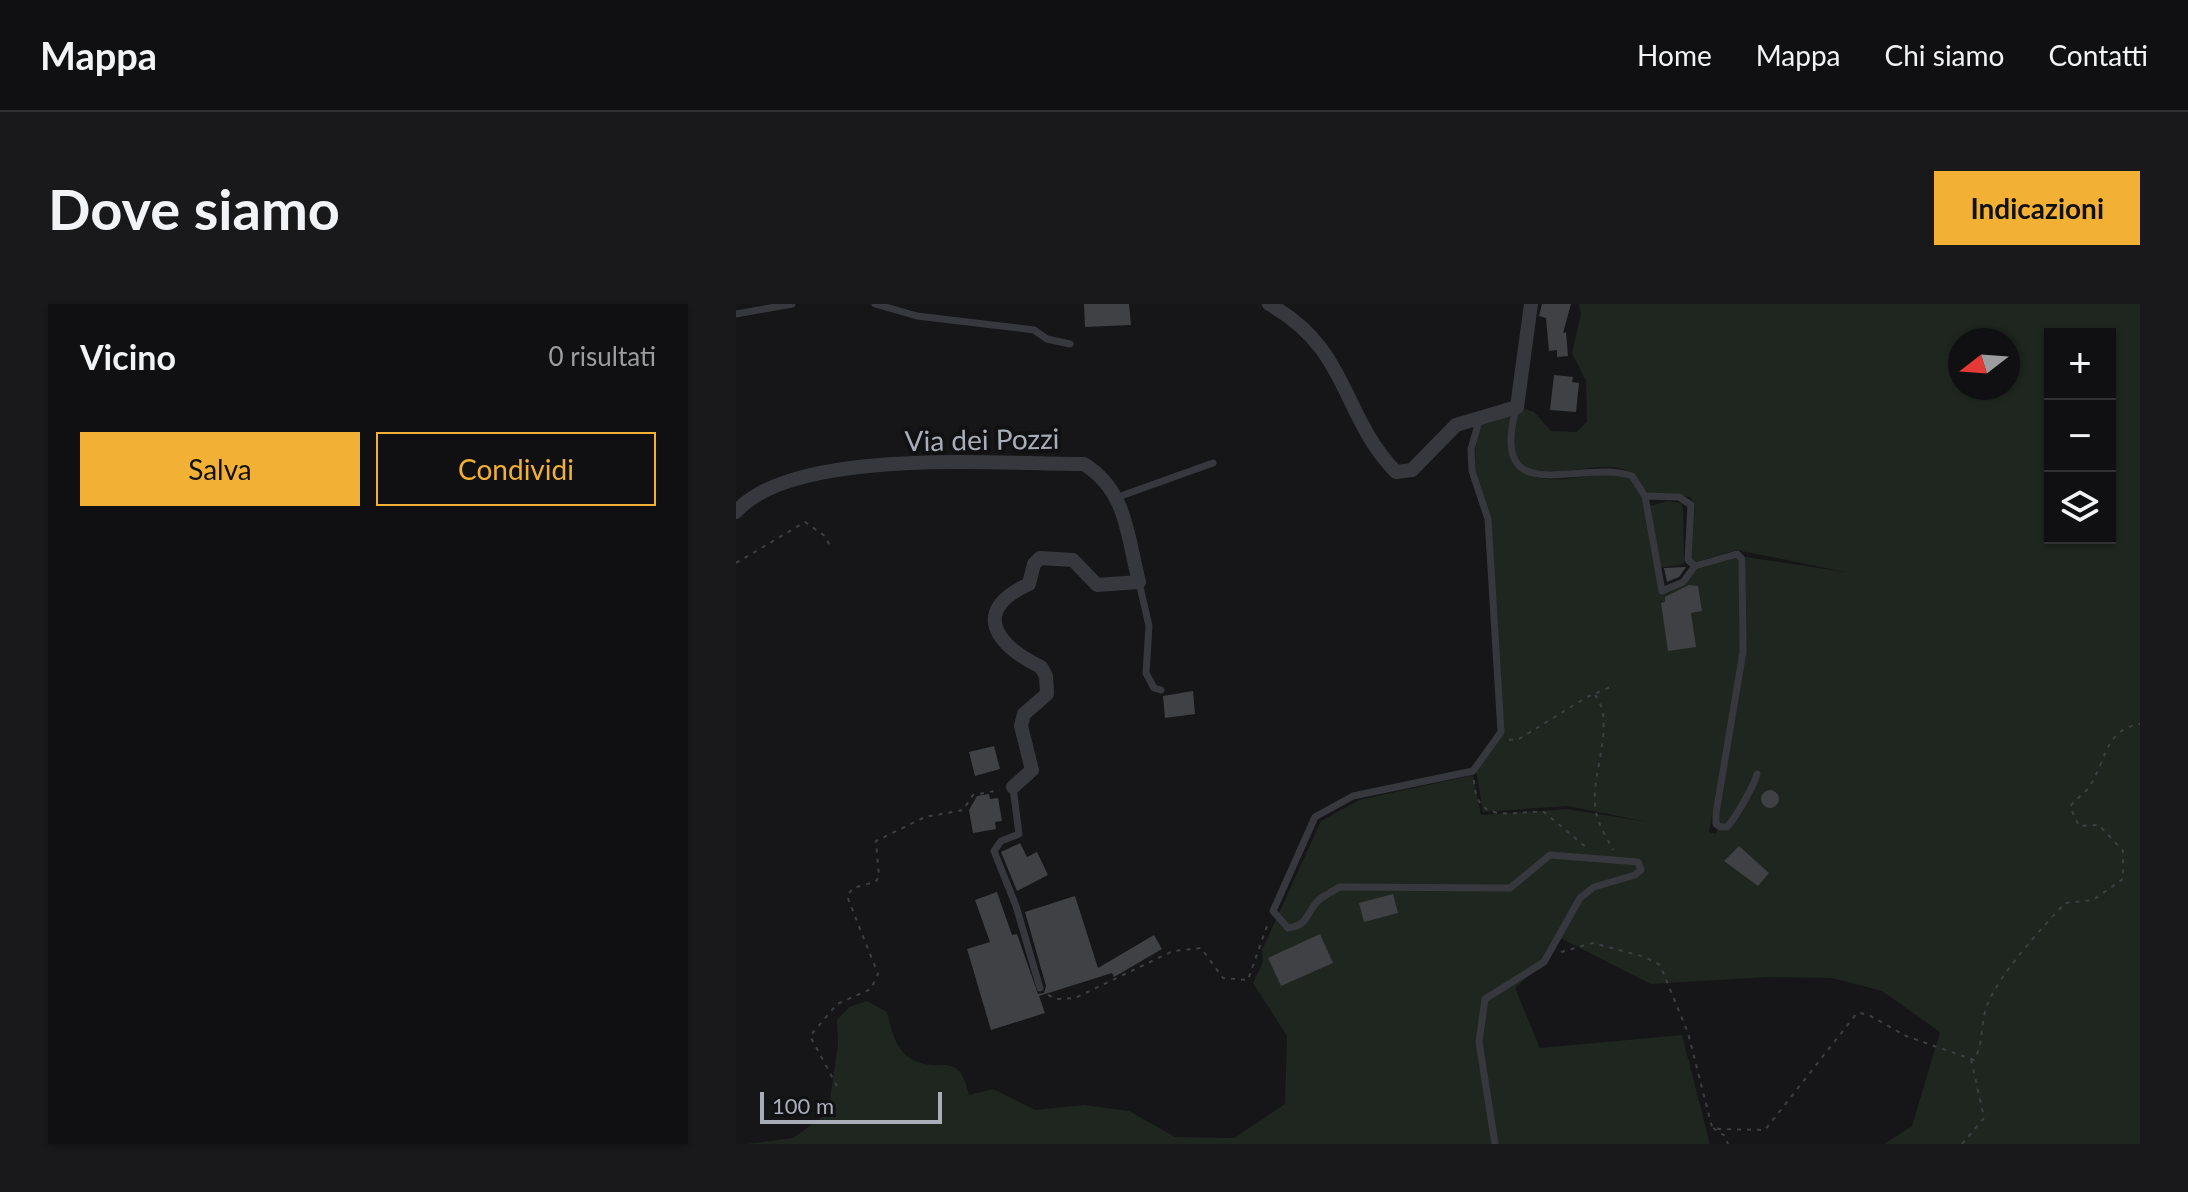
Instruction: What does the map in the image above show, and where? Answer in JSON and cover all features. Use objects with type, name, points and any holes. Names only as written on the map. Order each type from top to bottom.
[{"type":"street","points":[[1269,304],[1290,316],[1315,339],[1340,373],[1378,454],[1396,472],[1412,470],[1456,425],[1483,414],[1517,407],[1531,304]]},
{"type":"street","name":"Via dei Pozzi","points":[[736,512],[746,501],[784,482],[825,470],[916,465],[1084,464],[1104,477],[1118,497],[1139,582]]},
{"type":"street","points":[[1013,787],[1032,770],[1021,726],[1024,714],[1041,703],[1047,694],[1046,676],[1041,667],[1012,651],[1000,640],[994,621],[995,610],[1002,599],[1029,584],[1034,564],[1040,558],[1073,560],[1097,585],[1139,582]]},
{"type":"lane","points":[[736,314],[792,304]]},
{"type":"lane","points":[[875,304],[917,316],[1034,330],[1047,339],[1070,344]]},
{"type":"lane","points":[[1517,407],[1510,444],[1513,457],[1521,467],[1540,477],[1617,471],[1632,476],[1645,496],[1662,591],[1683,582],[1695,566],[1737,554],[1742,559],[1743,652],[1716,824],[1727,827],[1736,817],[1744,796],[1754,788],[1757,774]]},
{"type":"lane","points":[[1483,414],[1474,431],[1471,460],[1488,519],[1501,732],[1473,771],[1353,796],[1315,817],[1273,911],[1288,928],[1300,926],[1310,917],[1316,903],[1339,887],[1510,888],[1550,855],[1638,862],[1641,870],[1635,875],[1594,887],[1580,898],[1544,962],[1485,999],[1479,1042],[1495,1144]]},
{"type":"lane","points":[[1118,497],[1213,463]]},
{"type":"lane","points":[[1645,496],[1688,500],[1691,505],[1688,560],[1695,566]]},
{"type":"lane","name":"Via dei Pozzi","points":[[1139,582],[1149,626],[1146,673],[1154,688],[1161,690]]},
{"type":"lane","points":[[1013,787],[1019,834],[1001,841],[994,851],[1016,906],[1040,988]]},
{"type":"path","points":[[736,563],[805,522],[825,536],[831,548]]},
{"type":"path","points":[[1496,739],[1519,739],[1615,685]]},
{"type":"path","points":[[1595,695],[1604,716],[1595,805],[1598,824],[1617,860]]},
{"type":"path","points":[[1712,1127],[1765,1130],[1857,1013],[1867,1014],[1906,1036],[1974,1060],[1979,1053],[1987,1006],[2003,976],[2033,938],[2065,903],[2093,900],[2123,879],[2123,851],[2099,825],[2079,826],[2070,807],[2096,775],[2110,739],[2126,726],[2140,724]]},
{"type":"path","points":[[1473,771],[1478,803],[1488,811],[1516,815],[1544,812],[1605,859]]},
{"type":"path","points":[[837,1086],[810,1036],[837,1004],[871,989],[878,974],[847,896],[853,888],[875,882],[879,877],[876,841],[925,817],[963,810],[973,795],[1013,787]]},
{"type":"path","points":[[1040,988],[1057,999],[1075,998],[1173,951],[1201,948],[1223,978],[1248,980],[1258,959],[1257,946],[1273,911]]},
{"type":"path","points":[[1551,949],[1559,953],[1593,943],[1645,957],[1660,965],[1688,1033],[1712,1127],[1725,1136],[1728,1144]]},
{"type":"path","points":[[1962,1144],[1984,1118],[1971,1059]]},
{"type":"shaded area","points":[[1579,304],[2140,304],[2140,1144],[1884,1144],[1912,1126],[1940,1032],[1882,991],[1832,978],[1768,977],[1651,984],[1558,937],[1544,962],[1515,988],[1540,1048],[1682,1035],[1710,1144],[746,1144],[793,1138],[828,1113],[838,1045],[837,1020],[849,1007],[867,1001],[887,1012],[895,1039],[905,1054],[920,1063],[957,1069],[969,1095],[993,1089],[1035,1110],[1084,1105],[1129,1111],[1175,1137],[1234,1138],[1285,1104],[1287,1036],[1253,983],[1263,962],[1262,950],[1321,821],[1359,800],[1473,775],[1481,815],[1567,809],[1648,822],[1568,806],[1483,812],[1476,771],[1504,733],[1491,518],[1475,471],[1476,432],[1485,416],[1513,410],[1509,428],[1511,457],[1527,474],[1555,479],[1601,474],[1630,479],[1643,497],[1660,594],[1684,585],[1697,569],[1736,557],[1739,560],[1740,652],[1709,832],[1716,834],[1746,653],[1746,557],[1845,572],[1737,550],[1696,562],[1691,558],[1695,505],[1690,497],[1647,493],[1632,473],[1614,467],[1550,473],[1532,471],[1519,462],[1515,441],[1520,407],[1534,412],[1551,431],[1576,432],[1587,422],[1586,381],[1572,353],[1581,314]]},
{"type":"shaded area","points":[[1667,501],[1681,503],[1683,509],[1684,564],[1660,568],[1650,506]]},
{"type":"building","points":[[1084,304],[1129,304],[1131,325],[1085,327]]},
{"type":"building","points":[[1542,304],[1571,304],[1563,333],[1566,332],[1568,356],[1557,357],[1557,350],[1549,351],[1546,318],[1539,316]]},
{"type":"building","points":[[1554,375],[1573,377],[1572,382],[1579,383],[1576,412],[1550,410]]},
{"type":"building","points":[[1686,567],[1679,577],[1667,582],[1664,568]]},
{"type":"building","points":[[1689,585],[1698,586],[1702,611],[1691,613],[1696,647],[1668,651],[1661,603],[1665,602],[1665,597]]},
{"type":"building","points":[[1193,691],[1195,714],[1165,718],[1163,696]]},
{"type":"building","points":[[994,746],[1000,769],[975,776],[969,752]]},
{"type":"building","points":[[1766,790],[1774,790],[1779,799],[1777,806],[1766,808],[1761,803],[1761,795]]},
{"type":"building","points":[[989,794],[990,799],[998,798],[1002,821],[995,822],[996,829],[973,833],[969,810],[977,796]]},
{"type":"building","points":[[1020,843],[1027,857],[1037,852],[1048,875],[1017,891],[1001,852]]},
{"type":"building","points":[[1739,846],[1769,873],[1758,886],[1724,861]]},
{"type":"building","points":[[997,892],[1012,935],[1017,934],[1038,994],[1044,993],[1046,986],[1025,912],[1075,896],[1098,968],[1154,935],[1162,949],[1114,977],[1112,973],[1039,996],[1045,1013],[991,1030],[967,949],[990,942],[975,900]]},
{"type":"building","points":[[1393,894],[1398,913],[1364,922],[1359,903]]},
{"type":"building","points":[[1320,934],[1333,963],[1281,986],[1268,958]]}]
